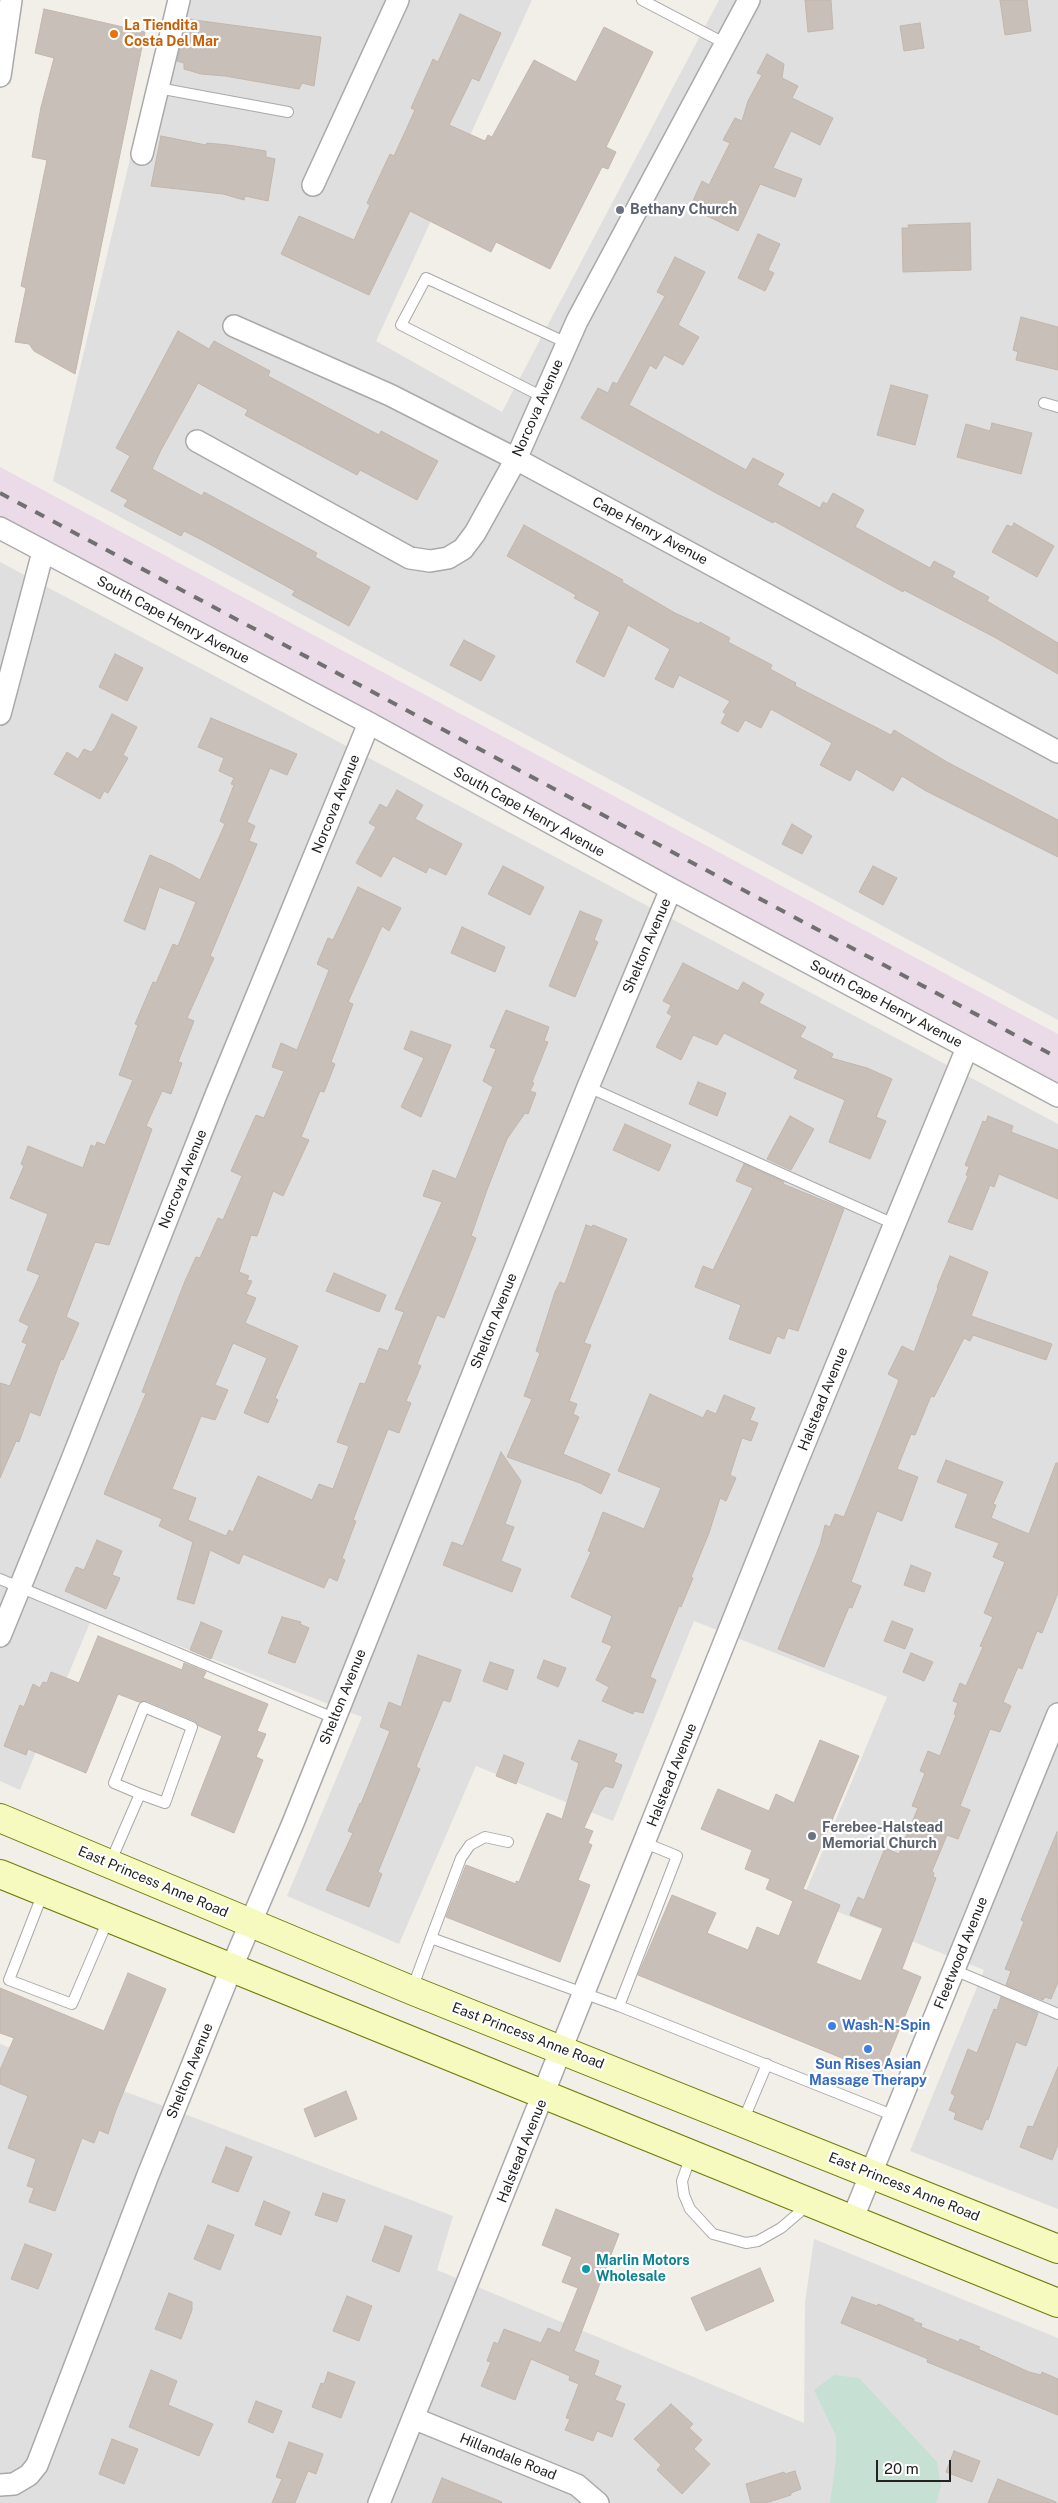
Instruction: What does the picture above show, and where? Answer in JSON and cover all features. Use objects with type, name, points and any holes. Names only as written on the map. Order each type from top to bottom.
[{"type":"main road","name":"East Princess Anne Road","points":[[0,1818],[411,1990],[563,2049],[1058,2249]]},
{"type":"main road","points":[[0,1874],[1058,2303]]},
{"type":"street","points":[[0,76],[11,0]]},
{"type":"street","points":[[142,154],[178,0]]},
{"type":"street","points":[[313,185],[398,0]]},
{"type":"street","name":"Norcova Avenue","points":[[197,441],[410,558],[430,562],[448,558],[463,549],[475,532],[516,459],[567,343],[749,0]]},
{"type":"street","name":"Cape Henry Avenue","points":[[234,326],[390,395],[516,459],[1058,752]]},
{"type":"street","name":"South Cape Henry Avenue","points":[[0,528],[369,723],[671,889],[1058,1096]]},
{"type":"street","points":[[0,714],[43,552]]},
{"type":"street","name":"Norcova Avenue","points":[[0,1636],[216,1095],[369,723]]},
{"type":"street","name":"Shelton Avenue","points":[[0,2485],[14,2484],[29,2475],[36,2465],[148,2175],[231,1969],[588,1087],[671,889]]},
{"type":"street","name":"Halstead Avenue","points":[[379,2503],[894,1224],[967,1048]]},
{"type":"street","name":"Fleetwood Avenue","points":[[852,2220],[1058,1714]]},
{"type":"street","name":"Hillandale Road","points":[[413,2418],[577,2485],[598,2503]]},
{"type":"lane","points":[[642,0],[726,44]]},
{"type":"lane","points":[[158,88],[288,112]]},
{"type":"lane","points":[[543,397],[400,325],[426,278],[567,343]]},
{"type":"lane","points":[[1044,403],[1058,407]]},
{"type":"lane","points":[[588,1087],[894,1224]]},
{"type":"lane","points":[[0,1579],[334,1718]]},
{"type":"lane","points":[[144,1707],[192,1727],[165,1803],[140,1794],[114,1783],[144,1707]]},
{"type":"lane","points":[[110,1864],[140,1794]]},
{"type":"lane","points":[[411,1990],[461,1858],[470,1845],[485,1837],[508,1842]]},
{"type":"lane","points":[[619,2006],[677,1856],[645,1843]]},
{"type":"lane","points":[[43,1892],[9,1980],[72,2004],[109,1919]]},
{"type":"lane","points":[[431,1938],[584,1995],[619,2006],[895,2116]]},
{"type":"lane","points":[[954,1970],[1058,2014]]},
{"type":"lane","points":[[743,2122],[767,2064]]},
{"type":"lane","points":[[692,2155],[682,2181],[684,2195],[690,2209],[713,2234],[746,2243],[758,2241],[781,2228],[810,2203]]},
{"type":"shaded area","points":[[168,0],[532,0],[376,341],[502,412],[719,0],[1058,0],[1058,1020],[53,481]]},
{"type":"shaded area","points":[[0,467],[1058,1034],[1058,1083],[0,517]]},
{"type":"shaded area","points":[[0,562],[1058,1124],[1058,2209],[910,2151],[984,1970],[803,1898],[887,1697],[694,1621],[613,1821],[476,1766],[399,1944],[287,1896],[362,1717],[94,1613],[20,1790],[0,1781]]},
{"type":"shaded area","points":[[0,2044],[453,2216],[437,2270],[804,2423],[805,2303],[814,2239],[1058,2338],[1058,2503],[0,2503]]},
{"type":"green space","points":[[834,2375],[859,2378],[937,2462],[941,2486],[936,2503],[830,2503],[836,2460],[836,2436],[814,2390]]},
{"type":"building","points":[[805,0],[831,0],[833,29],[808,32]]},
{"type":"building","points":[[1000,0],[1027,0],[1031,31],[1005,35]]},
{"type":"building","points":[[44,9],[145,32],[75,374],[34,351],[29,344],[15,342],[26,288],[21,286],[47,160],[32,157],[41,107],[54,58],[35,53]]},
{"type":"building","points":[[460,14],[501,33],[479,81],[472,78],[449,125],[485,141],[488,135],[492,137],[534,60],[576,82],[604,27],[653,52],[606,147],[616,152],[608,169],[602,167],[550,269],[496,242],[491,252],[410,211],[369,295],[281,254],[299,216],[354,240],[370,205],[367,203],[390,154],[394,156],[415,110],[411,108],[433,59],[438,62]]},
{"type":"building","points":[[187,19],[321,37],[314,86],[302,83],[299,89],[225,76],[201,74],[184,69],[184,63],[177,61]]},
{"type":"building","points":[[920,23],[924,48],[904,51],[900,26]]},
{"type":"building","points":[[767,54],[784,64],[782,78],[798,86],[792,98],[833,118],[820,145],[791,131],[773,168],[802,179],[795,197],[760,184],[738,231],[699,212],[701,207],[692,203],[702,181],[709,185],[730,143],[723,140],[735,118],[742,121],[748,101],[762,75],[757,73]]},
{"type":"building","points":[[161,136],[206,145],[207,143],[228,145],[266,151],[266,157],[275,159],[268,201],[245,196],[244,200],[223,194],[151,186]]},
{"type":"building","points":[[970,223],[971,270],[903,272],[902,228],[909,228],[908,225]]},
{"type":"building","points":[[758,234],[780,244],[768,270],[774,273],[765,291],[738,278]]},
{"type":"building","points":[[675,257],[705,272],[678,325],[699,337],[683,365],[664,355],[656,369],[650,365],[629,405],[746,470],[753,458],[784,474],[777,485],[820,508],[823,502],[827,504],[833,493],[864,510],[855,527],[930,568],[934,561],[955,572],[952,577],[989,597],[987,601],[1058,643],[1058,674],[996,638],[904,590],[903,592],[774,521],[773,523],[718,494],[581,418],[598,388],[608,393],[613,382],[617,384],[665,296],[657,292]]},
{"type":"building","points":[[1021,317],[1058,327],[1058,370],[1016,360],[1018,352],[1013,350]]},
{"type":"building","points":[[178,331],[209,349],[214,341],[270,371],[268,376],[379,435],[381,431],[438,461],[417,500],[360,470],[357,475],[245,415],[248,410],[198,383],[161,450],[152,469],[202,496],[204,492],[317,553],[315,557],[370,587],[349,626],[292,595],[295,591],[202,540],[184,531],[181,536],[124,506],[128,500],[111,491],[130,456],[116,448]]},
{"type":"building","points":[[891,385],[928,395],[915,445],[877,435]]},
{"type":"building","points":[[992,423],[1032,433],[1021,474],[957,457],[966,424],[990,431]]},
{"type":"building","points":[[1014,523],[1054,546],[1037,577],[992,552],[1007,525],[1012,527]]},
{"type":"building","points":[[524,525],[623,580],[622,582],[675,613],[699,624],[700,622],[730,638],[728,642],[772,665],[770,669],[796,683],[795,686],[891,735],[894,730],[947,762],[1058,820],[1058,857],[926,791],[902,776],[893,791],[856,769],[850,781],[820,765],[832,743],[771,709],[761,728],[745,720],[738,732],[721,723],[726,714],[723,712],[730,701],[679,675],[673,688],[655,679],[670,649],[628,625],[604,677],[576,662],[600,612],[574,598],[576,595],[507,556]]},
{"type":"building","points":[[464,640],[495,656],[481,681],[450,665]]},
{"type":"building","points":[[115,654],[143,668],[127,701],[99,687]]},
{"type":"building","points":[[112,714],[137,727],[123,755],[128,758],[108,793],[104,791],[100,799],[54,774],[67,752],[78,759],[84,749],[91,752],[95,748]]},
{"type":"building","points":[[211,718],[297,754],[287,775],[270,768],[247,822],[255,826],[249,841],[257,844],[210,956],[214,958],[187,1018],[194,1021],[178,1062],[182,1063],[171,1094],[162,1091],[146,1126],[152,1129],[109,1245],[95,1242],[66,1317],[79,1323],[63,1360],[61,1359],[40,1416],[30,1412],[19,1442],[16,1441],[0,1478],[0,1383],[10,1386],[27,1344],[22,1342],[29,1326],[19,1321],[40,1275],[27,1270],[48,1214],[10,1198],[24,1166],[21,1164],[28,1146],[83,1168],[91,1145],[95,1147],[97,1142],[105,1145],[133,1080],[119,1075],[138,1025],[135,1024],[153,982],[156,983],[173,944],[178,946],[196,902],[159,887],[145,930],[124,921],[150,855],[200,880],[225,824],[220,821],[234,785],[231,784],[234,778],[219,771],[224,758],[198,747]]},
{"type":"building","points":[[397,790],[423,805],[415,819],[462,844],[446,875],[429,867],[426,873],[393,856],[381,877],[356,863],[376,827],[369,823],[380,804],[387,808]]},
{"type":"building","points":[[792,824],[812,836],[802,854],[782,844]]},
{"type":"building","points":[[503,866],[544,887],[530,915],[488,894]]},
{"type":"building","points":[[873,866],[897,878],[883,905],[859,892]]},
{"type":"building","points":[[358,887],[401,908],[389,931],[382,926],[348,1002],[353,1004],[331,1062],[335,1064],[324,1092],[320,1091],[301,1137],[309,1140],[283,1196],[273,1191],[257,1236],[251,1235],[239,1272],[249,1276],[247,1280],[252,1281],[246,1294],[256,1298],[245,1323],[298,1346],[275,1398],[278,1400],[268,1423],[244,1413],[267,1358],[233,1343],[215,1385],[228,1390],[215,1420],[201,1416],[172,1489],[196,1498],[188,1520],[226,1536],[229,1530],[233,1532],[258,1476],[312,1500],[319,1484],[333,1489],[349,1446],[337,1442],[360,1383],[365,1384],[379,1348],[388,1351],[404,1312],[395,1309],[442,1202],[423,1196],[433,1170],[456,1179],[493,1087],[483,1081],[496,1049],[490,1047],[506,1010],[549,1027],[544,1041],[548,1042],[532,1082],[534,1083],[530,1091],[536,1093],[528,1114],[525,1113],[507,1139],[471,1236],[476,1238],[452,1299],[444,1318],[437,1315],[417,1364],[421,1366],[406,1401],[411,1403],[399,1433],[388,1429],[353,1520],[356,1521],[342,1558],[345,1560],[337,1581],[329,1577],[324,1588],[243,1554],[239,1564],[210,1550],[194,1604],[177,1599],[193,1542],[159,1526],[162,1519],[104,1494],[146,1393],[142,1392],[185,1281],[196,1257],[200,1258],[218,1218],[223,1220],[242,1176],[231,1171],[256,1115],[264,1118],[284,1071],[272,1067],[281,1043],[297,1050],[329,970],[317,964],[328,938],[333,940]]},
{"type":"building","points":[[580,911],[602,920],[594,940],[598,942],[575,997],[549,986]]},
{"type":"building","points":[[462,927],[505,947],[495,972],[451,953]]},
{"type":"building","points":[[683,963],[738,991],[743,982],[764,994],[759,1003],[806,1027],[800,1037],[833,1054],[831,1058],[867,1068],[892,1079],[876,1117],[886,1121],[870,1159],[829,1142],[845,1100],[794,1078],[798,1070],[724,1033],[717,1045],[693,1035],[681,1060],[656,1047],[672,1016],[667,1013],[671,1005],[663,1001]]},
{"type":"building","points":[[411,1031],[451,1045],[421,1117],[401,1107],[424,1058],[404,1049]]},
{"type":"building","points":[[698,1082],[726,1093],[717,1116],[689,1104]]},
{"type":"building","points":[[790,1116],[814,1129],[791,1170],[767,1159]]},
{"type":"building","points":[[988,1116],[1013,1126],[1011,1132],[1058,1150],[1058,1199],[999,1174],[994,1187],[990,1185],[972,1230],[948,1222],[968,1176],[966,1175],[969,1167],[965,1165],[983,1121],[986,1122]]},
{"type":"building","points":[[625,1124],[671,1145],[659,1171],[613,1150]]},
{"type":"building","points":[[744,1164],[784,1182],[783,1184],[844,1209],[798,1331],[788,1328],[784,1339],[777,1336],[770,1354],[729,1339],[741,1305],[695,1287],[703,1266],[713,1270],[753,1188],[736,1181]]},
{"type":"building","points":[[586,1225],[592,1227],[593,1225],[627,1239],[584,1343],[591,1345],[569,1401],[577,1404],[573,1414],[579,1417],[563,1454],[610,1474],[601,1494],[580,1483],[507,1457],[532,1399],[524,1396],[540,1353],[536,1351],[555,1292],[560,1282],[565,1284]]},
{"type":"building","points":[[950,1256],[988,1272],[971,1316],[1052,1344],[1046,1360],[973,1335],[970,1341],[964,1338],[934,1397],[931,1396],[915,1435],[911,1434],[897,1469],[918,1477],[902,1521],[877,1511],[851,1582],[861,1586],[852,1608],[849,1607],[824,1667],[778,1649],[820,1545],[825,1525],[830,1527],[835,1514],[844,1517],[899,1380],[888,1374],[902,1346],[914,1352]]},
{"type":"building","points":[[334,1273],[386,1295],[379,1312],[326,1291]]},
{"type":"building","points":[[650,1394],[703,1418],[707,1410],[716,1414],[724,1395],[755,1408],[750,1420],[758,1423],[751,1441],[742,1438],[730,1475],[736,1478],[726,1501],[720,1498],[709,1533],[691,1577],[693,1578],[681,1607],[679,1606],[650,1677],[656,1680],[643,1713],[634,1711],[633,1714],[602,1701],[609,1687],[596,1680],[612,1646],[602,1642],[612,1616],[571,1597],[591,1552],[588,1551],[603,1512],[644,1529],[661,1488],[618,1471]]},
{"type":"building","points":[[501,1452],[521,1481],[505,1524],[514,1527],[501,1561],[521,1569],[512,1592],[443,1565],[452,1542],[463,1546]]},
{"type":"building","points":[[946,1460],[1003,1482],[993,1504],[996,1505],[991,1518],[1029,1534],[1056,1463],[1058,1463],[1058,1593],[1042,1633],[1037,1631],[1022,1669],[1018,1667],[1003,1702],[1011,1706],[1000,1732],[990,1729],[960,1806],[970,1810],[958,1839],[947,1835],[932,1871],[934,1873],[933,1877],[936,1878],[902,1969],[921,1977],[881,2074],[638,1975],[672,1895],[716,1913],[707,1933],[748,1950],[757,1927],[779,1936],[793,1901],[766,1889],[770,1879],[745,1869],[752,1850],[701,1829],[718,1789],[769,1811],[776,1794],[794,1803],[820,1740],[859,1756],[803,1889],[840,1905],[816,1963],[861,1981],[883,1928],[850,1915],[858,1897],[864,1900],[885,1848],[899,1854],[918,1808],[912,1806],[925,1773],[920,1771],[928,1751],[940,1756],[956,1715],[954,1714],[958,1703],[953,1701],[960,1683],[966,1686],[983,1647],[980,1646],[993,1617],[984,1613],[1005,1562],[993,1557],[999,1543],[955,1527],[968,1494],[937,1482]]},
{"type":"building","points":[[97,1540],[122,1551],[112,1575],[120,1578],[106,1609],[65,1591],[76,1567],[84,1570]]},
{"type":"building","points":[[911,1565],[931,1573],[924,1592],[904,1585]]},
{"type":"building","points":[[282,1617],[301,1622],[300,1624],[309,1628],[295,1663],[268,1653]]},
{"type":"building","points":[[892,1621],[913,1629],[905,1649],[884,1641]]},
{"type":"building","points":[[201,1622],[222,1631],[211,1659],[190,1650]]},
{"type":"building","points":[[98,1636],[182,1670],[184,1663],[206,1672],[203,1678],[268,1704],[257,1731],[266,1734],[256,1757],[263,1760],[234,1833],[191,1815],[222,1736],[199,1726],[195,1721],[147,1701],[139,1702],[118,1694],[86,1773],[28,1749],[26,1755],[4,1746],[20,1705],[24,1707],[33,1684],[40,1688],[43,1682],[47,1683],[51,1672],[79,1683]]},
{"type":"building","points":[[911,1653],[933,1662],[924,1681],[903,1672]]},
{"type":"building","points":[[418,1655],[461,1670],[450,1702],[443,1700],[416,1767],[420,1769],[378,1872],[382,1874],[369,1907],[326,1890],[353,1833],[348,1831],[361,1804],[390,1731],[380,1727],[389,1702],[401,1707]]},
{"type":"building","points":[[544,1660],[566,1668],[558,1687],[537,1678]]},
{"type":"building","points":[[490,1662],[514,1670],[507,1690],[483,1681]]},
{"type":"building","points":[[579,1740],[617,1754],[614,1762],[622,1765],[613,1788],[605,1786],[600,1792],[584,1828],[593,1831],[588,1843],[592,1845],[578,1880],[590,1885],[560,1962],[446,1917],[466,1865],[516,1884],[516,1881],[519,1882],[547,1813],[562,1819],[579,1763],[571,1759]]},
{"type":"building","points":[[504,1755],[524,1763],[516,1784],[496,1776]]},
{"type":"building","points":[[1057,1832],[1058,1982],[1051,1999],[1045,1997],[1043,2000],[1006,1985],[1011,1971],[1005,1969],[1024,1922],[1021,1920]]},
{"type":"building","points":[[128,1973],[166,1989],[108,2134],[99,2130],[94,2143],[82,2138],[55,2211],[29,2202],[34,2188],[27,2186],[36,2159],[8,2148],[28,2096],[0,2084],[0,2070],[14,2038],[0,2033],[0,1988],[104,2031]]},
{"type":"building","points":[[1001,1997],[1038,2013],[1026,2046],[1016,2042],[988,2120],[986,2119],[982,2130],[954,2119],[956,2113],[949,2110],[955,2096],[951,2093],[968,2049],[977,2053],[994,2009],[997,2010]]},
{"type":"building","points":[[1058,2067],[1058,2145],[1052,2160],[1020,2147],[1028,2126],[1033,2127]]},
{"type":"building","points":[[346,2091],[357,2119],[315,2137],[304,2109]]},
{"type":"building","points":[[226,2147],[252,2157],[238,2192],[212,2182]]},
{"type":"building","points":[[323,2193],[345,2200],[337,2222],[315,2215]]},
{"type":"building","points":[[264,2201],[290,2212],[281,2235],[255,2225]]},
{"type":"building","points":[[556,2209],[619,2234],[574,2351],[599,2361],[594,2375],[621,2386],[615,2400],[625,2404],[612,2437],[597,2431],[593,2441],[565,2430],[570,2419],[566,2418],[579,2384],[569,2380],[570,2376],[531,2359],[515,2400],[481,2386],[491,2362],[487,2361],[494,2342],[498,2344],[504,2329],[541,2343],[548,2328],[560,2333],[578,2288],[562,2282],[572,2257],[542,2245]]},
{"type":"building","points":[[208,2225],[234,2235],[220,2270],[194,2259]]},
{"type":"building","points":[[385,2226],[412,2236],[399,2272],[372,2261]]},
{"type":"building","points":[[25,2244],[52,2254],[38,2289],[11,2279]]},
{"type":"building","points":[[760,2268],[774,2301],[706,2331],[691,2298]]},
{"type":"building","points":[[169,2293],[192,2302],[192,2310],[181,2339],[155,2329]]},
{"type":"building","points":[[347,2296],[372,2306],[359,2341],[333,2331]]},
{"type":"building","points":[[852,2297],[877,2306],[878,2304],[914,2319],[913,2321],[922,2324],[921,2327],[959,2342],[960,2339],[980,2347],[978,2349],[1029,2372],[1041,2375],[1042,2372],[1058,2379],[1058,2415],[927,2362],[928,2359],[841,2323]]},
{"type":"building","points":[[151,2370],[177,2381],[168,2405],[213,2424],[199,2456],[129,2427]]},
{"type":"building","points":[[328,2372],[355,2382],[341,2418],[312,2407],[321,2383],[324,2384]]},
{"type":"building","points":[[256,2401],[282,2411],[273,2433],[248,2422]]},
{"type":"building","points":[[671,2404],[693,2424],[689,2428],[702,2440],[694,2449],[710,2464],[682,2494],[657,2470],[661,2465],[634,2439]]},
{"type":"building","points":[[112,2439],[138,2449],[124,2484],[99,2474]]},
{"type":"building","points":[[289,2442],[323,2454],[316,2474],[308,2471],[295,2503],[272,2503],[282,2479],[276,2477]]},
{"type":"building","points":[[954,2451],[980,2461],[972,2482],[946,2472]]},
{"type":"building","points":[[795,2471],[801,2489],[791,2493],[791,2495],[766,2503],[751,2503],[746,2484],[784,2472],[785,2474]]},
{"type":"building","points":[[442,2478],[502,2502],[432,2503]]},
{"type":"building","points":[[998,2479],[1056,2502],[1056,2503],[988,2503]]},
{"type":"railway","points":[[0,493],[1058,1058]]},
{"type":"place","name":"La Tiendita Costa Del Mar","points":[[114,34]]},
{"type":"place","name":"Bethany Church","points":[[620,210]]},
{"type":"place","name":"Ferebee-Halstead Memorial Church","points":[[812,1836]]},
{"type":"place","name":"Wash-N-Spin","points":[[832,2026]]},
{"type":"place","name":"Sun Rises Asian Massage Therapy","points":[[868,2049]]},
{"type":"place","name":"Marlin Motors Wholesale","points":[[586,2269]]}]
